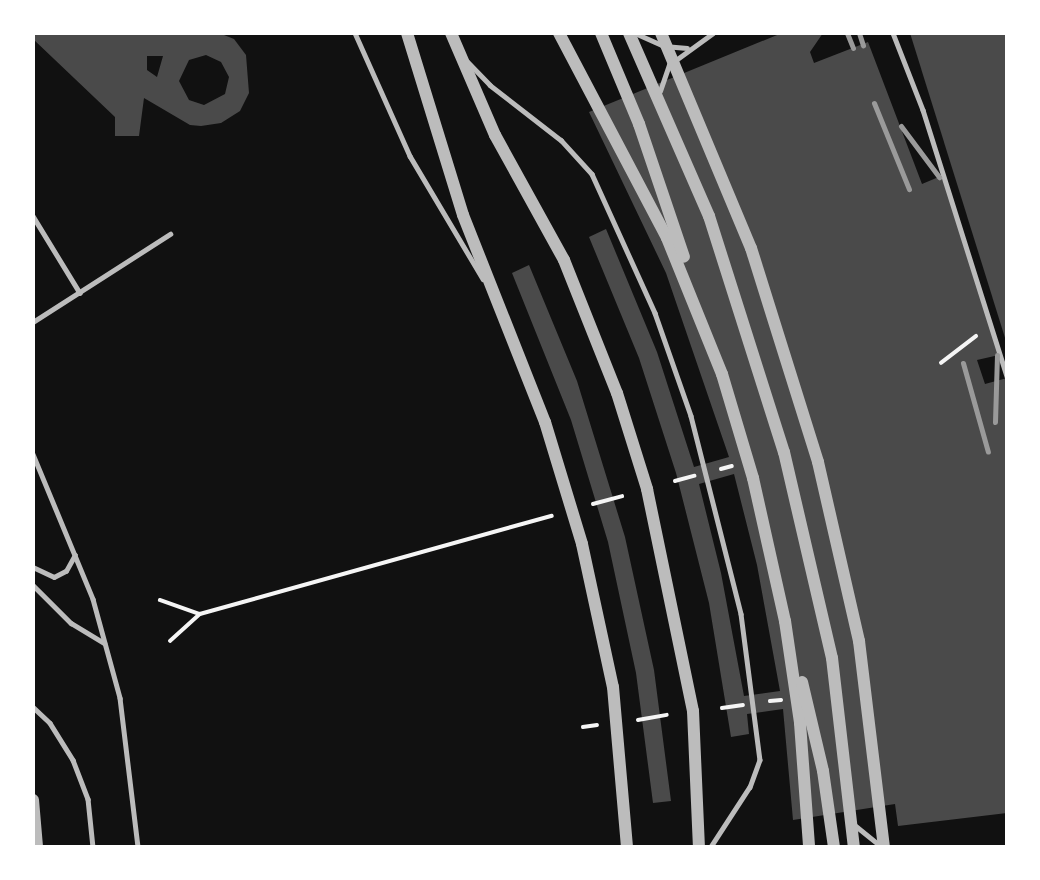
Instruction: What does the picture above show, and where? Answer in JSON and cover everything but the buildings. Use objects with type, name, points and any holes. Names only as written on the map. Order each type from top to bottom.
[{"type":"street","points":[[407,33],[453,185],[552,444],[591,579],[616,710],[627,847]]},
{"type":"street","points":[[451,33],[495,135],[543,215],[568,270],[617,393],[647,489],[691,698],[699,847]]},
{"type":"street","points":[[559,33],[595,96],[667,238],[710,338]]},
{"type":"street","points":[[601,33],[623,83],[710,338],[754,478],[785,621],[818,744],[834,847]]},
{"type":"street","points":[[629,33],[709,216],[782,443],[827,634],[854,847]]},
{"type":"street","points":[[662,33],[751,248],[818,462],[859,641],[883,847]]},
{"type":"street","points":[[785,621],[799,712],[809,847]]},
{"type":"street","points":[[33,800],[37,847]]},
{"type":"lane","points":[[355,33],[415,166],[499,307]]},
{"type":"lane","points":[[635,33],[664,46],[688,48]]},
{"type":"lane","points":[[893,33],[923,110],[1007,377]]},
{"type":"lane","points":[[660,101],[664,70],[688,48],[712,34]]},
{"type":"lane","points":[[456,46],[491,85],[550,130],[592,174],[655,313],[691,416],[717,507],[741,614],[760,760],[750,786],[711,847]]},
{"type":"lane","points":[[33,216],[80,293]]},
{"type":"lane","points":[[33,322],[170,234]]},
{"type":"lane","points":[[33,454],[76,554],[120,698],[138,847]]},
{"type":"lane","points":[[33,567],[54,577],[66,571],[76,554]]},
{"type":"lane","points":[[33,584],[71,623],[104,643]]},
{"type":"lane","points":[[33,707],[50,723],[73,760],[88,799],[93,847]]},
{"type":"lane","points":[[852,821],[883,847]]},
{"type":"path","points":[[941,363],[976,336]]},
{"type":"path","points":[[721,469],[732,466]]},
{"type":"path","points":[[675,481],[696,475]]},
{"type":"path","points":[[593,504],[622,496]]},
{"type":"path","points":[[170,641],[200,614],[552,516]]},
{"type":"path","points":[[160,600],[200,614]]},
{"type":"path","points":[[770,701],[782,700]]},
{"type":"path","points":[[722,708],[745,705]]},
{"type":"path","points":[[638,720],[667,715]]},
{"type":"path","points":[[583,727],[597,725]]},
{"type":"railway","points":[[847,33],[853,48]]},
{"type":"railway","points":[[859,33],[863,45]]},
{"type":"railway","points":[[874,103],[909,189]]},
{"type":"railway","points":[[901,126],[939,177]]},
{"type":"railway","points":[[995,422],[997,355]]},
{"type":"railway","points":[[963,363],[988,452]]}]
